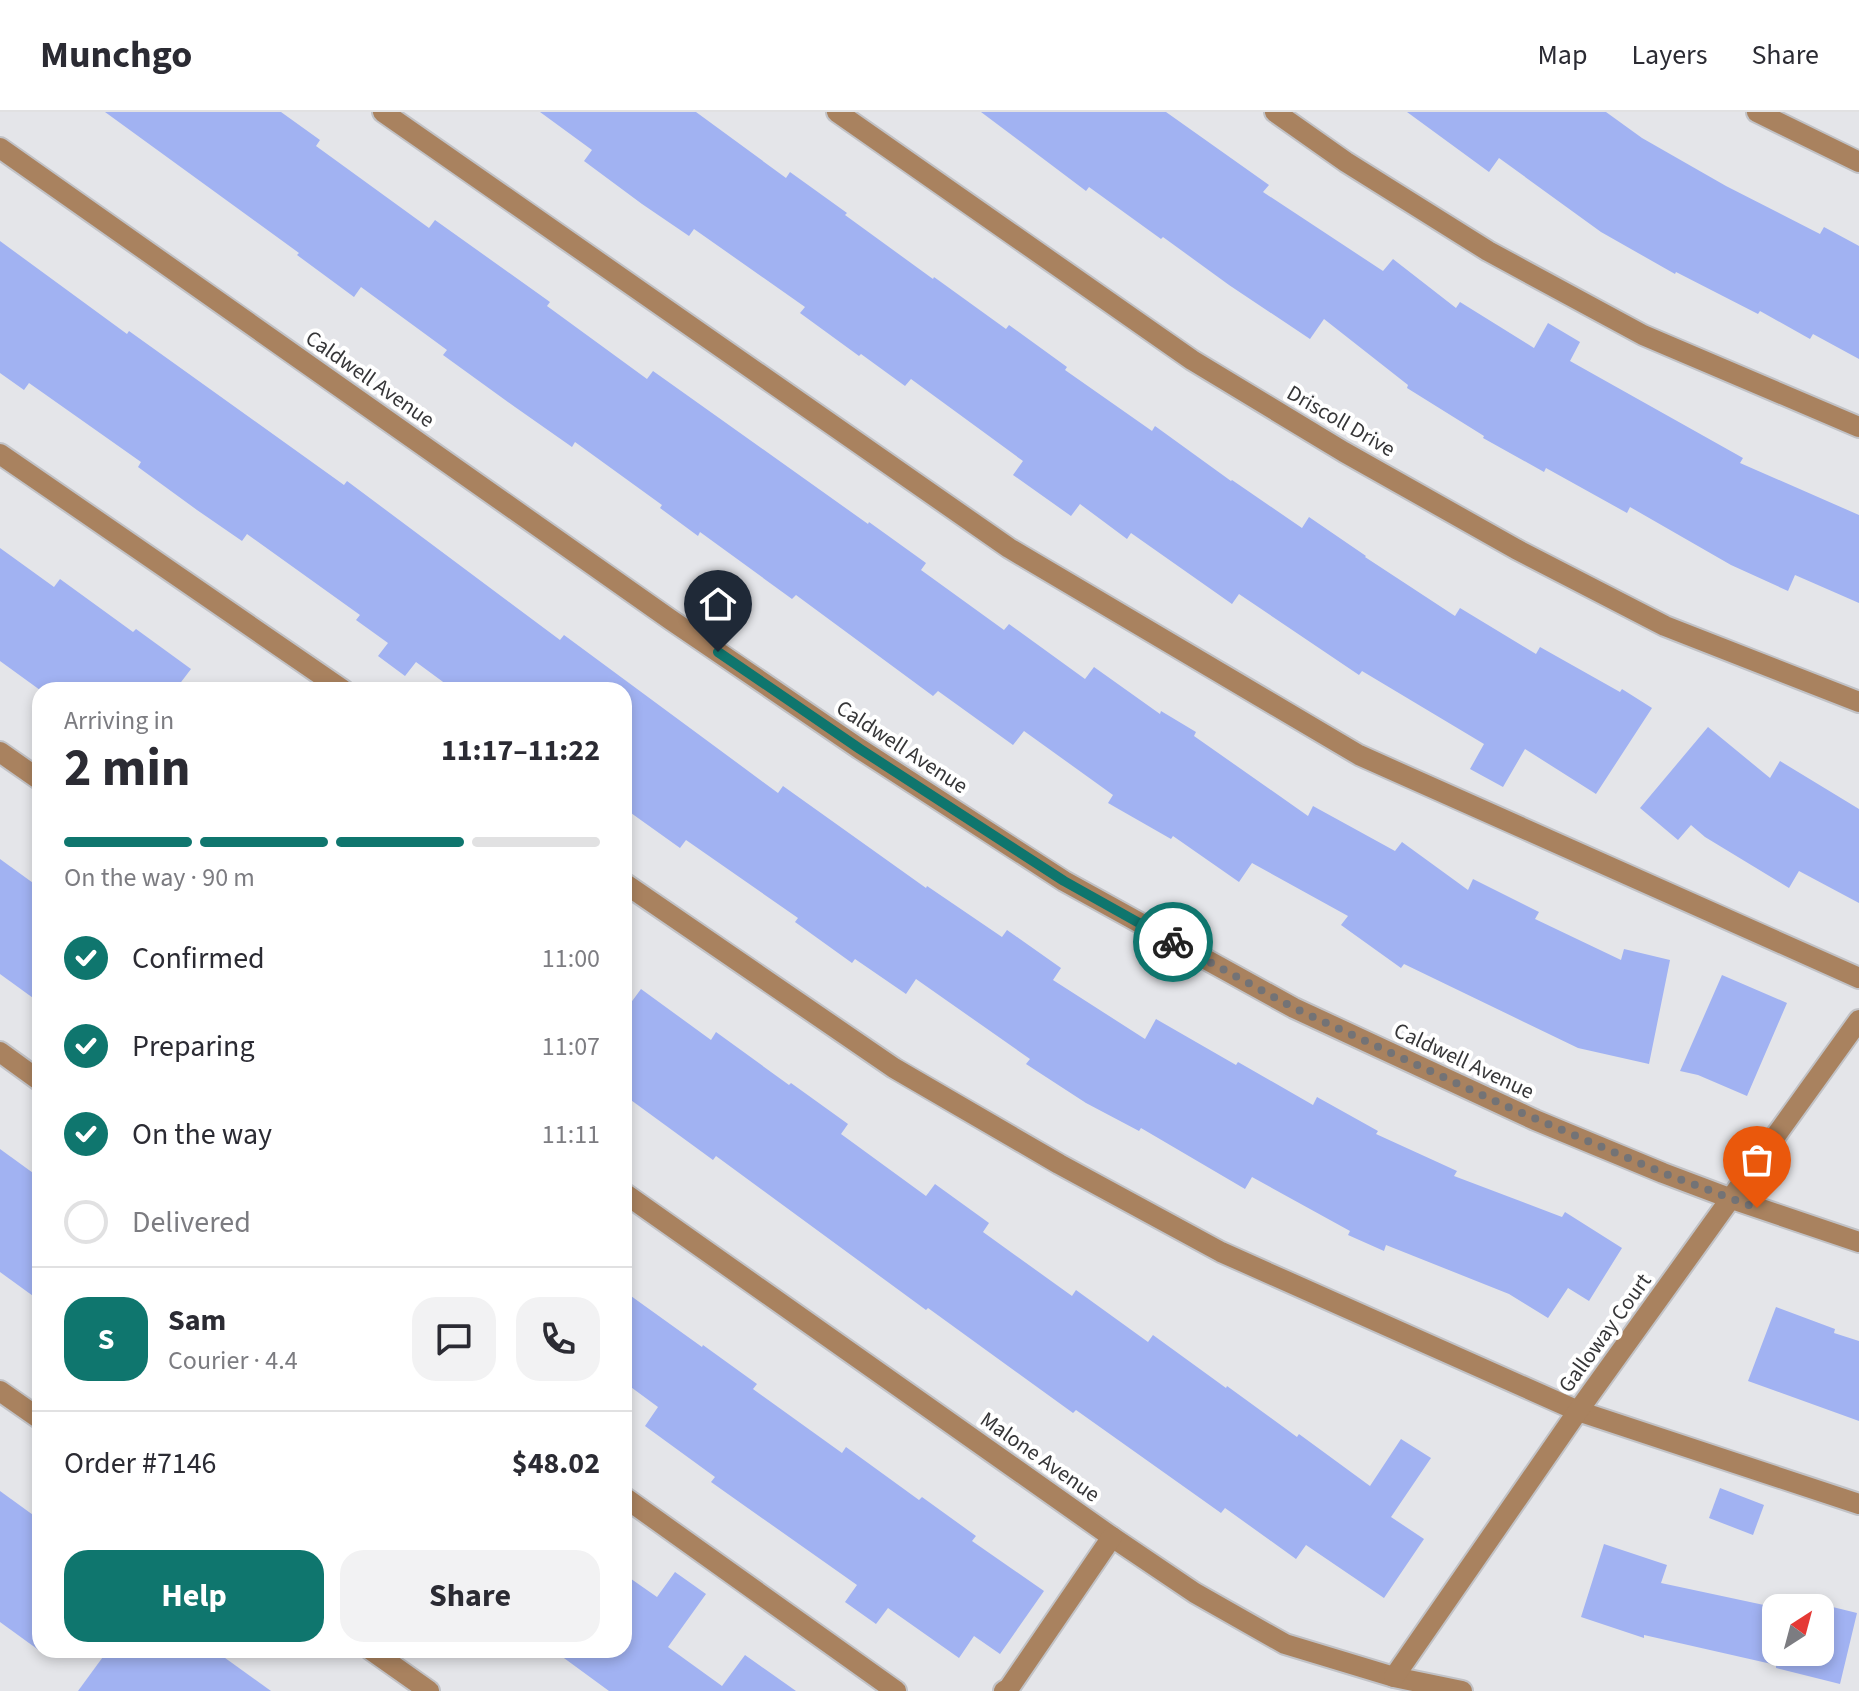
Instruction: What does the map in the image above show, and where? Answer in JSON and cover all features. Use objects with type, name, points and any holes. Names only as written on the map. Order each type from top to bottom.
[{"type":"street","points":[[383,112],[1009,548],[1359,755],[1859,978]]},
{"type":"street","name":"Driscoll Drive","points":[[837,112],[1192,360],[1344,452],[1516,549],[1665,626],[1859,702]]},
{"type":"street","points":[[1275,112],[1346,162],[1488,251],[1643,335],[1859,427]]},
{"type":"street","points":[[1757,112],[1859,162]]},
{"type":"street","name":"Caldwell Avenue","points":[[0,148],[671,620],[860,749],[1064,881],[1294,1008],[1535,1120],[1732,1199],[1859,1242]]},
{"type":"street","points":[[0,454],[331,682]]},
{"type":"street","points":[[0,752],[32,774]]},
{"type":"street","points":[[632,888],[894,1068],[1059,1164],[1221,1252],[1578,1411],[1859,1504]]},
{"type":"street","name":"Galloway Court","points":[[1394,1677],[1578,1411],[1859,1020]]},
{"type":"street","points":[[0,1052],[32,1075]]},
{"type":"street","name":"Malone Avenue","points":[[632,1199],[1195,1593],[1285,1644],[1394,1677],[1462,1691]]},
{"type":"street","points":[[0,1391],[32,1413]]},
{"type":"street","points":[[632,1503],[896,1691]]},
{"type":"street","points":[[1004,1691],[1112,1537]]},
{"type":"street","points":[[382,1658],[429,1691]]},
{"type":"building","points":[[105,112],[281,112],[320,140],[316,146],[429,228],[435,220],[550,302],[547,306],[647,379],[653,371],[869,522],[926,563],[921,570],[1004,630],[1009,624],[1085,679],[1094,667],[1160,714],[1161,711],[1196,732],[1194,736],[1308,816],[1313,806],[1395,851],[1402,842],[1468,890],[1473,879],[1539,912],[1535,919],[1621,960],[1624,949],[1670,960],[1649,1064],[1578,1048],[1404,964],[1401,968],[1341,925],[1348,916],[1252,863],[1239,882],[1173,836],[1171,839],[1108,803],[1113,795],[1024,731],[1013,745],[938,691],[933,696],[796,595],[792,599],[700,532],[698,536],[660,508],[662,505],[575,442],[572,447],[515,407],[443,355],[447,350],[361,287],[354,297],[297,255],[299,253]]},
{"type":"building","points":[[540,112],[696,112],[786,178],[790,172],[933,279],[1006,329],[1009,325],[1067,367],[1065,370],[1152,431],[1155,426],[1302,528],[1309,517],[1455,616],[1460,608],[1536,654],[1540,647],[1652,708],[1596,794],[1525,749],[1503,787],[1470,769],[1484,744],[1362,671],[1359,675],[1239,594],[1232,604],[1131,533],[1127,539],[1080,504],[1071,516],[1013,475],[1023,461],[911,379],[905,386],[861,354],[859,356],[800,313],[805,307],[694,229],[689,236],[642,204],[584,161],[592,150]]},
{"type":"building","points":[[981,112],[1166,112],[1269,185],[1263,192],[1383,271],[1393,259],[1456,308],[1460,302],[1534,348],[1548,323],[1580,342],[1570,361],[1743,458],[1740,463],[1859,515],[1859,603],[1795,575],[1788,591],[1731,565],[1630,507],[1627,513],[1546,468],[1544,472],[1483,438],[1407,388],[1408,385],[1324,319],[1310,339],[1089,187],[1086,191]]},
{"type":"building","points":[[1407,112],[1606,112],[1642,138],[1726,186],[1820,234],[1824,227],[1859,246],[1859,359],[1813,334],[1810,339],[1760,311],[1758,314],[1675,274],[1601,232],[1499,158],[1489,172]]},
{"type":"building","points":[[0,241],[344,485],[347,481],[560,640],[564,635],[628,682],[443,682],[416,662],[405,676],[378,656],[388,643],[356,620],[360,615],[247,534],[242,541],[197,510],[138,467],[141,462],[29,383],[24,390],[0,373]]},
{"type":"building","points":[[0,548],[54,587],[60,579],[191,669],[181,682],[32,684],[0,661]]},
{"type":"building","points":[[632,685],[778,793],[783,786],[926,888],[1002,937],[1007,930],[1061,968],[1053,980],[1145,1039],[1156,1019],[1313,1105],[1317,1097],[1378,1131],[1376,1134],[1457,1171],[1454,1176],[1562,1217],[1565,1212],[1622,1248],[1589,1301],[1568,1288],[1548,1318],[1509,1294],[1386,1245],[1384,1251],[1348,1235],[1350,1231],[1252,1177],[1245,1189],[1141,1128],[1139,1131],[1086,1103],[1026,1064],[1030,1059],[916,979],[906,994],[855,959],[852,963],[795,922],[798,918],[686,840],[680,848],[632,814]]},
{"type":"building","points":[[1708,727],[1770,778],[1780,761],[1859,809],[1859,903],[1799,871],[1789,888],[1705,837],[1691,825],[1678,840],[1640,808]]},
{"type":"building","points":[[0,859],[32,882],[32,997],[0,974]]},
{"type":"building","points":[[1722,975],[1787,1003],[1747,1096],[1698,1075],[1680,1071]]},
{"type":"building","points":[[641,989],[711,1040],[716,1032],[848,1124],[841,1134],[926,1196],[935,1184],[989,1223],[983,1232],[1072,1296],[1076,1290],[1148,1342],[1153,1335],[1370,1486],[1401,1439],[1431,1458],[1391,1517],[1424,1539],[1384,1598],[1306,1545],[1296,1559],[1225,1508],[1221,1513],[1076,1410],[1073,1413],[928,1308],[926,1310],[716,1156],[713,1160],[632,1101],[632,1001]]},
{"type":"building","points":[[0,1149],[32,1172],[32,1295],[0,1272]]},
{"type":"building","points":[[632,1297],[757,1384],[753,1389],[842,1453],[846,1447],[919,1500],[922,1497],[976,1536],[972,1541],[1044,1591],[1000,1654],[974,1636],[959,1658],[888,1608],[876,1624],[845,1602],[857,1585],[711,1482],[715,1477],[645,1426],[658,1407],[632,1388]]},
{"type":"building","points":[[1776,1307],[1859,1341],[1859,1421],[1748,1381]]},
{"type":"building","points":[[1720,1488],[1764,1505],[1753,1535],[1709,1518]]},
{"type":"building","points":[[0,1491],[32,1514],[32,1645],[0,1622]]},
{"type":"building","points":[[1604,1544],[1667,1565],[1661,1583],[1762,1605],[1762,1662],[1644,1635],[1644,1638],[1581,1617]]},
{"type":"building","points":[[675,1572],[706,1594],[668,1647],[722,1686],[745,1655],[796,1691],[609,1691],[564,1658],[632,1658],[632,1580],[657,1597]]},
{"type":"building","points":[[1834,1607],[1857,1613],[1840,1684],[1776,1668],[1834,1666]]},
{"type":"building","points":[[102,1658],[225,1658],[271,1691],[78,1691]]},
{"type":"way so far","points":[[1173,942],[1294,1008],[1535,1120],[1757,1208]]},
{"type":"route","points":[[718,652],[860,749],[1064,881],[1173,942]]}]
